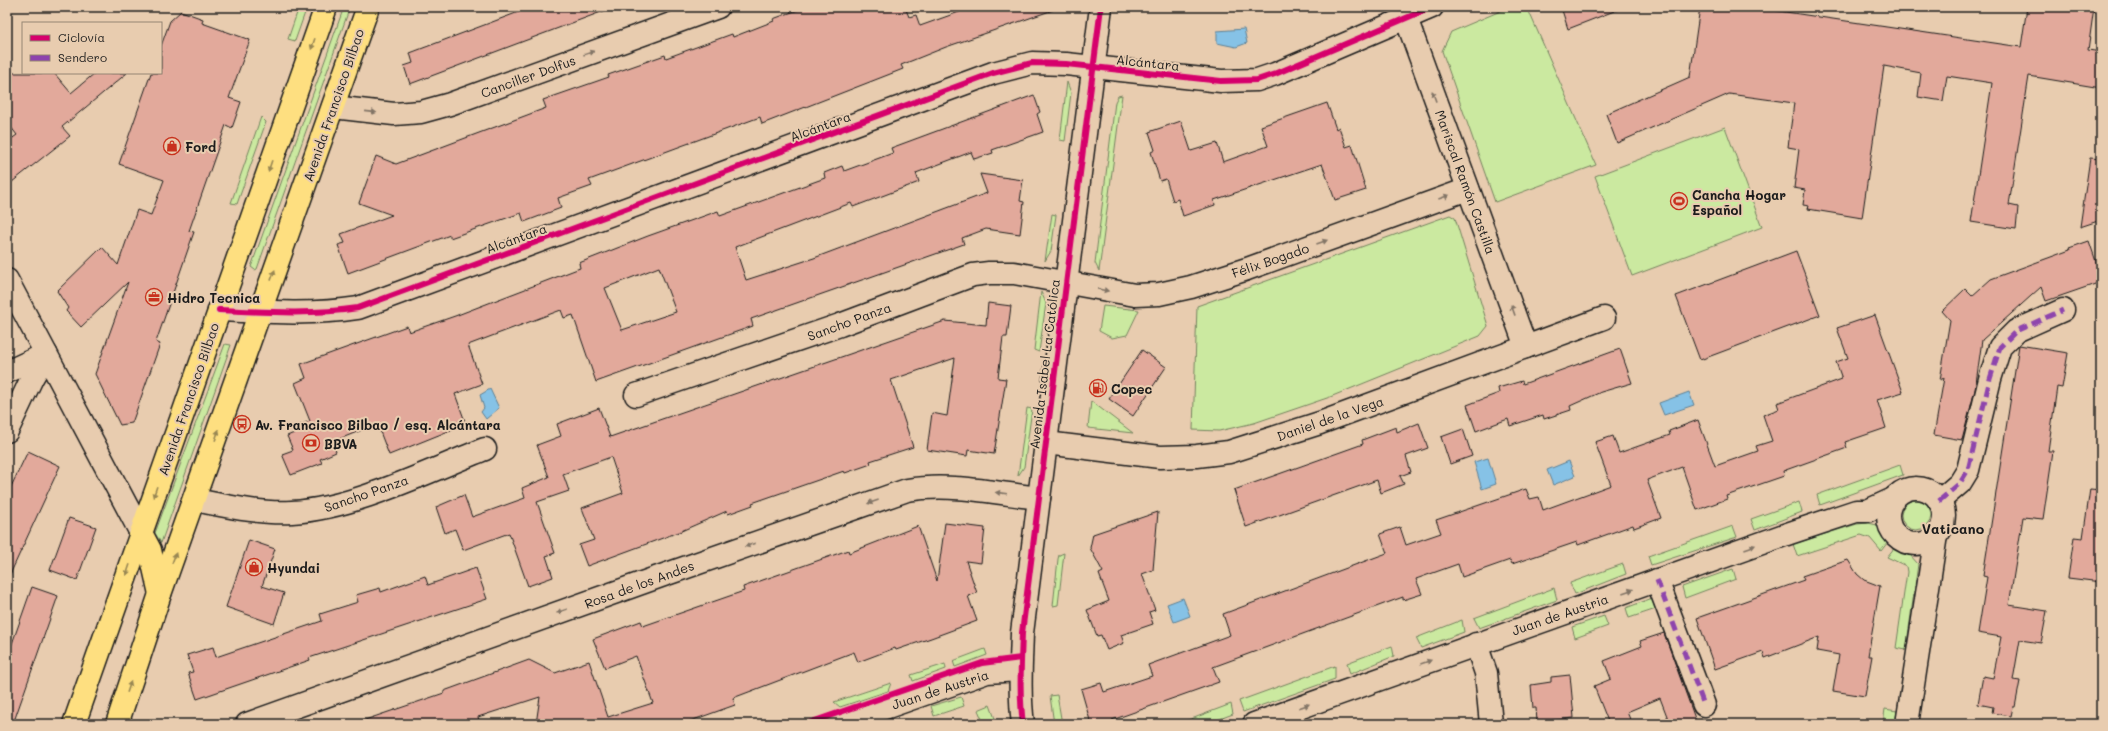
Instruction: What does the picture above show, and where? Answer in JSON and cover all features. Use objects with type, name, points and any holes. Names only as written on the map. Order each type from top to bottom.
[{"type":"main road","name":"Avenida Francisco Bilbao","points":[[74,724],[326,7]]},
{"type":"main road","name":"Avenida Francisco Bilbao","points":[[117,724],[160,594],[195,500],[368,7]]},
{"type":"main road","points":[[141,533],[150,550],[160,594]]},
{"type":"street","name":"Canciller Dolfus","points":[[333,107],[394,114],[421,112],[450,104],[718,7]]},
{"type":"street","name":"Avenida Isabel La Católica","points":[[1023,724],[1020,706],[1022,633],[1065,281],[1101,7]]},
{"type":"street","name":"Alcántara","points":[[219,310],[260,312],[335,312],[358,308],[993,73],[1032,63],[1093,67],[1221,81],[1257,80],[1275,74],[1432,7]]},
{"type":"street","name":"Mariscal Ramón Castilla","points":[[1406,18],[1526,347]]},
{"type":"street","name":"Félix Bogado","points":[[1065,281],[1135,295],[1159,294],[1191,287],[1468,189]]},
{"type":"street","name":"Sancho Panza","points":[[636,395],[840,325],[973,275],[989,273],[1014,273],[1065,281]]},
{"type":"street","points":[[7,280],[141,533]]},
{"type":"street","points":[[1939,501],[1960,483],[1968,470],[1990,379],[2000,347],[2016,331],[2064,310]]},
{"type":"street","name":"Daniel de la Vega","points":[[1046,443],[1160,457],[1197,456],[1229,452],[1320,423],[1604,318]]},
{"type":"street","points":[[7,372],[46,354]]},
{"type":"street","points":[[7,430],[32,378],[46,354]]},
{"type":"street","name":"Sancho Panza","points":[[195,500],[256,510],[290,512],[323,508],[372,493],[485,448]]},
{"type":"street","name":"Rosa de los Andes","points":[[247,724],[664,574],[907,490],[926,487],[948,487],[1039,498]]},
{"type":"street","points":[[1867,511],[1888,521],[1898,537],[1904,541],[1927,539],[1940,529],[1944,514],[1939,501],[1933,494],[1918,488],[1903,491],[1894,499],[1889,510],[1888,521]]},
{"type":"street","name":"Juan de Austria","points":[[1254,724],[1657,580],[1849,514],[1867,511],[1894,499]]},
{"type":"street","points":[[1907,724],[1931,564],[1927,539]]},
{"type":"street","points":[[1657,580],[1704,705]]},
{"type":"street","points":[[1476,644],[1486,673],[1491,724]]},
{"type":"street","name":"Juan de Austria","points":[[839,724],[987,672],[1020,670]]},
{"type":"green space","points":[[299,7],[307,7],[295,41],[288,39]]},
{"type":"green space","points":[[344,7],[350,7],[257,269],[255,270],[251,267]]},
{"type":"green space","points":[[1510,7],[1527,7],[1596,165],[1495,202],[1442,51],[1451,32]]},
{"type":"green space","points":[[1067,82],[1071,93],[1065,141],[1060,140]]},
{"type":"green space","points":[[1122,95],[1099,271],[1095,263],[1115,102],[1118,96]]},
{"type":"green space","points":[[261,117],[266,122],[237,204],[231,203]]},
{"type":"green space","name":"Cancha Hogar Español","points":[[1725,127],[1762,227],[1632,276],[1595,176]]},
{"type":"green space","points":[[1052,214],[1056,215],[1051,251],[1045,261]]},
{"type":"green space","points":[[1450,215],[1455,218],[1488,326],[1480,336],[1330,397],[1254,423],[1219,431],[1193,430],[1197,306]]},
{"type":"green space","points":[[1041,292],[1046,303],[1039,352],[1034,350]]},
{"type":"green space","points":[[1103,306],[1139,310],[1127,335],[1112,338],[1099,331]]},
{"type":"green space","points":[[225,344],[231,345],[161,543],[155,533]]},
{"type":"green space","points":[[1091,401],[1133,433],[1088,428]]},
{"type":"green space","points":[[1027,408],[1032,409],[1024,467],[1018,476]]},
{"type":"green space","points":[[1900,465],[1903,475],[1820,505],[1817,495]]},
{"type":"green space","points":[[1916,500],[1926,505],[1931,515],[1926,525],[1916,530],[1906,525],[1901,515],[1906,505]]},
{"type":"green space","points":[[1799,502],[1802,512],[1755,530],[1751,519]]},
{"type":"green space","points":[[1868,523],[1877,525],[1888,542],[1881,551],[1870,538],[1861,535],[1797,556],[1793,544],[1857,524]]},
{"type":"green space","points":[[1733,526],[1737,537],[1651,565],[1648,556]]},
{"type":"green space","points":[[1895,547],[1910,555],[1918,564],[1906,650],[1896,648],[1907,572],[1906,566],[1887,557]]},
{"type":"green space","points":[[1064,553],[1058,605],[1053,606],[1058,559],[1059,555]]},
{"type":"green space","points":[[1623,564],[1626,574],[1575,594],[1570,583]]},
{"type":"green space","points":[[1733,569],[1736,579],[1685,598],[1682,587]]},
{"type":"green space","points":[[1554,588],[1557,600],[1479,628],[1474,618]]},
{"type":"green space","points":[[1655,597],[1659,608],[1629,618],[1626,608]]},
{"type":"green space","points":[[1604,616],[1608,626],[1575,638],[1572,627]]},
{"type":"green space","points":[[1462,620],[1464,632],[1421,648],[1416,638]]},
{"type":"green space","points":[[1392,646],[1394,656],[1350,674],[1347,663]]},
{"type":"green space","points":[[985,649],[987,655],[955,667],[953,661]]},
{"type":"green space","points":[[945,664],[946,669],[913,681],[911,675]]},
{"type":"green space","points":[[1335,666],[1335,679],[1243,712],[1239,701]]},
{"type":"green space","points":[[891,683],[888,691],[840,707],[834,702]]},
{"type":"green space","points":[[1057,695],[1062,724],[1054,724],[1050,696]]},
{"type":"green space","points":[[961,697],[964,706],[934,716],[931,706]]},
{"type":"green space","points":[[1231,704],[1233,714],[1206,724],[1178,724]]},
{"type":"green space","points":[[990,705],[997,724],[984,724],[978,710]]},
{"type":"green space","points":[[1885,709],[1897,711],[1895,724],[1883,724]]},
{"type":"water","points":[[1244,29],[1247,43],[1236,47],[1217,43],[1217,31]]},
{"type":"water","points":[[490,389],[499,408],[486,419],[481,412],[484,408],[480,395]]},
{"type":"water","points":[[1689,392],[1694,405],[1664,415],[1659,403]]},
{"type":"water","points":[[1488,458],[1496,484],[1482,489],[1474,462]]},
{"type":"water","points":[[1569,461],[1575,476],[1553,485],[1547,470]]},
{"type":"water","points":[[1183,598],[1190,616],[1174,622],[1167,604]]},
{"type":"building","points":[[532,7],[609,7],[609,9],[410,84],[404,66],[413,63],[410,53]]},
{"type":"building","points":[[806,7],[905,7],[909,17],[916,15],[920,26],[973,7],[1052,7],[1053,10],[946,47],[901,65],[903,69],[762,124],[760,117],[589,180],[592,186],[558,198],[561,208],[524,222],[521,213],[450,238],[450,235],[348,273],[338,245],[345,243],[341,234],[392,215],[359,203],[376,156],[396,164],[546,108],[543,100],[609,77],[608,75],[665,55],[666,58],[732,34],[733,37],[774,21],[773,19]]},
{"type":"building","points":[[1561,7],[1622,7],[1622,8],[1568,29]]},
{"type":"building","points":[[1700,7],[1752,7],[2021,47],[2027,7],[2094,7],[2088,50],[2101,52],[2101,88],[2029,76],[2009,205],[2018,207],[2016,229],[1971,222],[1992,83],[1947,76],[1943,101],[1918,97],[1921,73],[1884,66],[1862,218],[1808,209],[1809,206],[1803,205],[1805,190],[1794,188],[1799,149],[1788,147],[1794,103],[1729,94],[1617,143],[1606,114],[1690,77]]},
{"type":"building","points":[[181,11],[203,19],[202,23],[250,40],[229,98],[241,102],[232,128],[226,125],[189,231],[194,232],[156,342],[160,344],[132,423],[120,425],[95,374],[128,282],[81,327],[66,311],[68,308],[57,291],[102,247],[118,265],[137,210],[151,215],[164,180],[119,164],[151,74],[162,74],[162,43],[170,21]]},
{"type":"building","points":[[7,73],[55,74],[71,93],[94,74],[126,74],[62,127],[70,136],[7,186],[7,142],[17,135],[7,122]]},
{"type":"building","points":[[1034,95],[1040,112],[1037,114],[1043,132],[992,150],[993,153],[974,159],[971,152],[916,173],[919,182],[853,207],[851,203],[735,247],[746,280],[814,258],[987,193],[980,174],[1023,180],[1020,201],[1024,202],[1020,234],[986,229],[962,238],[964,244],[751,319],[753,326],[596,382],[573,315],[564,318],[561,310],[468,345],[482,384],[455,394],[466,424],[389,455],[377,424],[332,442],[336,452],[320,459],[322,463],[291,475],[282,454],[293,450],[287,436],[299,431],[297,426],[310,421],[295,383],[306,378],[301,364],[407,326],[409,332],[455,316],[580,268],[579,263],[648,236],[718,211],[720,216],[825,178],[824,173],[842,166],[844,171],[893,153],[891,148]],"holes":[[[659,267],[676,312],[622,330],[605,288]]]},
{"type":"building","points":[[1327,103],[1336,129],[1339,127],[1346,147],[1352,145],[1366,190],[1335,200],[1322,164],[1214,200],[1215,205],[1183,216],[1178,199],[1173,201],[1166,179],[1160,181],[1151,152],[1155,150],[1149,132],[1181,121],[1191,151],[1217,143],[1223,162],[1268,146],[1261,126]]},
{"type":"building","points":[[2090,158],[2101,159],[2101,220],[2080,227]]},
{"type":"building","points":[[2089,241],[2101,276],[2101,282],[2046,301],[2041,287],[1982,340],[1975,390],[1962,440],[1934,435],[1944,378],[1940,380],[1950,320],[1942,311],[1965,289],[1972,296],[1991,279],[2070,250],[2069,248]]},
{"type":"building","points":[[1796,251],[1820,315],[1700,360],[1676,296]]},
{"type":"building","points":[[988,303],[1011,306],[1007,337],[1003,337],[998,378],[1006,379],[994,454],[968,450],[967,456],[927,450],[932,413],[947,416],[955,358],[891,380],[913,447],[870,461],[871,464],[845,473],[844,471],[752,503],[753,505],[728,514],[727,511],[679,532],[587,566],[579,545],[594,540],[582,508],[623,493],[611,457],[563,474],[569,491],[537,502],[555,553],[546,556],[553,577],[528,586],[509,533],[463,550],[455,529],[445,533],[436,507],[464,495],[472,517],[525,498],[522,488],[549,477],[537,445],[561,436],[557,424],[599,408],[610,437],[945,321],[986,325]]},
{"type":"building","points":[[1875,315],[1903,392],[1877,400],[1886,428],[1845,442],[1847,448],[1783,471],[1784,476],[1726,496],[1727,499],[1697,510],[1682,467],[1647,480],[1661,518],[1634,528],[1633,525],[1578,545],[1577,542],[1512,564],[1510,560],[1462,577],[1458,564],[1416,579],[1422,594],[1403,600],[1403,597],[1213,667],[1219,682],[1112,720],[1114,724],[1091,724],[1081,689],[1101,683],[1104,692],[1152,676],[1148,665],[1230,635],[1223,614],[1387,553],[1380,534],[1400,527],[1406,545],[1441,533],[1436,520],[1526,489],[1530,499],[1539,497],[1543,510],[1611,485],[1595,442],[1613,436],[1619,453],[1670,435],[1669,431],[1698,420],[1715,466],[1758,451],[1756,446],[1772,441],[1763,415],[1779,409],[1777,403],[1842,379],[1836,362],[1848,358],[1837,328]]},
{"type":"building","points":[[2019,345],[2068,353],[2062,388],[2057,387],[2048,451],[2053,451],[2043,519],[2023,517],[2009,605],[2047,611],[2041,643],[2020,640],[2013,680],[2020,681],[2015,707],[2013,707],[2011,716],[1992,713],[1993,707],[1978,704],[1983,676],[1993,678],[2001,637],[1978,633],[1987,577],[1983,576]]},
{"type":"building","points":[[1620,349],[1632,383],[1601,392],[1570,406],[1571,410],[1544,419],[1543,415],[1510,426],[1508,419],[1476,431],[1467,405],[1499,393],[1498,388],[1522,381],[1523,384]]},
{"type":"building","points":[[1142,350],[1166,367],[1133,416],[1109,399]]},
{"type":"building","points":[[1419,423],[1428,448],[1406,456],[1411,472],[1400,476],[1404,484],[1381,493],[1377,480],[1246,527],[1234,490],[1363,444],[1362,440],[1396,427],[1397,432]]},
{"type":"building","points":[[1463,429],[1472,456],[1450,464],[1441,437]]},
{"type":"building","points":[[28,451],[60,466],[7,581],[7,495]]},
{"type":"building","points":[[2090,489],[2101,490],[2101,582],[2068,578],[2074,537],[2083,538]]},
{"type":"building","points":[[1158,512],[1153,570],[1142,574],[1155,610],[1149,612],[1153,624],[1121,635],[1124,643],[1107,650],[1101,635],[1097,636],[1087,610],[1109,601],[1099,574],[1103,572],[1090,548],[1093,534]]},
{"type":"building","points":[[69,518],[96,527],[77,580],[50,570]]},
{"type":"building","points":[[945,523],[985,528],[981,563],[966,561],[977,593],[968,596],[977,621],[858,662],[854,652],[733,698],[735,705],[682,724],[536,724],[540,697],[478,717],[480,724],[363,724],[362,721],[444,693],[444,691],[529,660],[555,673],[589,661],[608,717],[653,703],[636,656],[605,668],[593,639],[641,621],[643,626],[744,591],[743,587],[848,550],[849,553],[918,526],[937,581]]},
{"type":"building","name":"Hyundai","points":[[249,540],[275,549],[262,586],[284,593],[274,624],[226,607]]},
{"type":"building","points":[[1848,560],[1857,574],[1864,580],[1880,586],[1868,656],[1872,656],[1865,696],[1833,691],[1839,655],[1817,651],[1819,637],[1765,658],[1763,652],[1715,669],[1697,618],[1804,580],[1802,576]]},
{"type":"building","points":[[476,568],[487,599],[309,658],[310,660],[197,699],[188,673],[193,672],[187,655],[213,647],[216,657],[322,621],[320,614],[358,602],[356,595],[380,588],[381,592],[425,576],[428,585]]},
{"type":"building","points":[[32,587],[58,596],[13,724],[7,724],[7,658]]},
{"type":"building","points":[[1664,633],[1697,724],[1670,724],[1660,698],[1627,712],[1632,724],[1609,724],[1594,686],[1611,679],[1604,661],[1642,646],[1640,641]]},
{"type":"building","points":[[1570,675],[1574,718],[1537,722],[1536,708],[1533,708],[1531,685],[1551,682],[1551,677]]},
{"type":"marked path","points":[[1939,501],[1960,483],[1968,470],[1990,379],[2000,347],[2016,331],[2063,310]]},
{"type":"marked path","points":[[1657,580],[1704,705]]},
{"type":"cycle path","points":[[1023,724],[1021,690],[1022,633],[1101,7]]},
{"type":"cycle path","points":[[219,310],[324,312],[358,308],[993,73],[1032,63],[1066,64],[1221,81],[1257,80],[1275,74],[1432,7]]},
{"type":"cycle path","points":[[806,724],[982,663],[1021,658]]},
{"type":"place","name":"Ford","points":[[172,146]]},
{"type":"place","name":"Cancha Hogar Español","points":[[1679,201]]},
{"type":"place","name":"Hidro Tecnica","points":[[154,297]]},
{"type":"place","name":"Copec","points":[[1098,388]]},
{"type":"place","name":"Av. Francisco Bilbao / esq. Alcántara","points":[[242,424]]},
{"type":"place","name":"BBVA","points":[[311,443]]},
{"type":"place","name":"Hyundai","points":[[254,567]]},
{"type":"district","name":"Vaticano","points":[[1953,528]]}]
